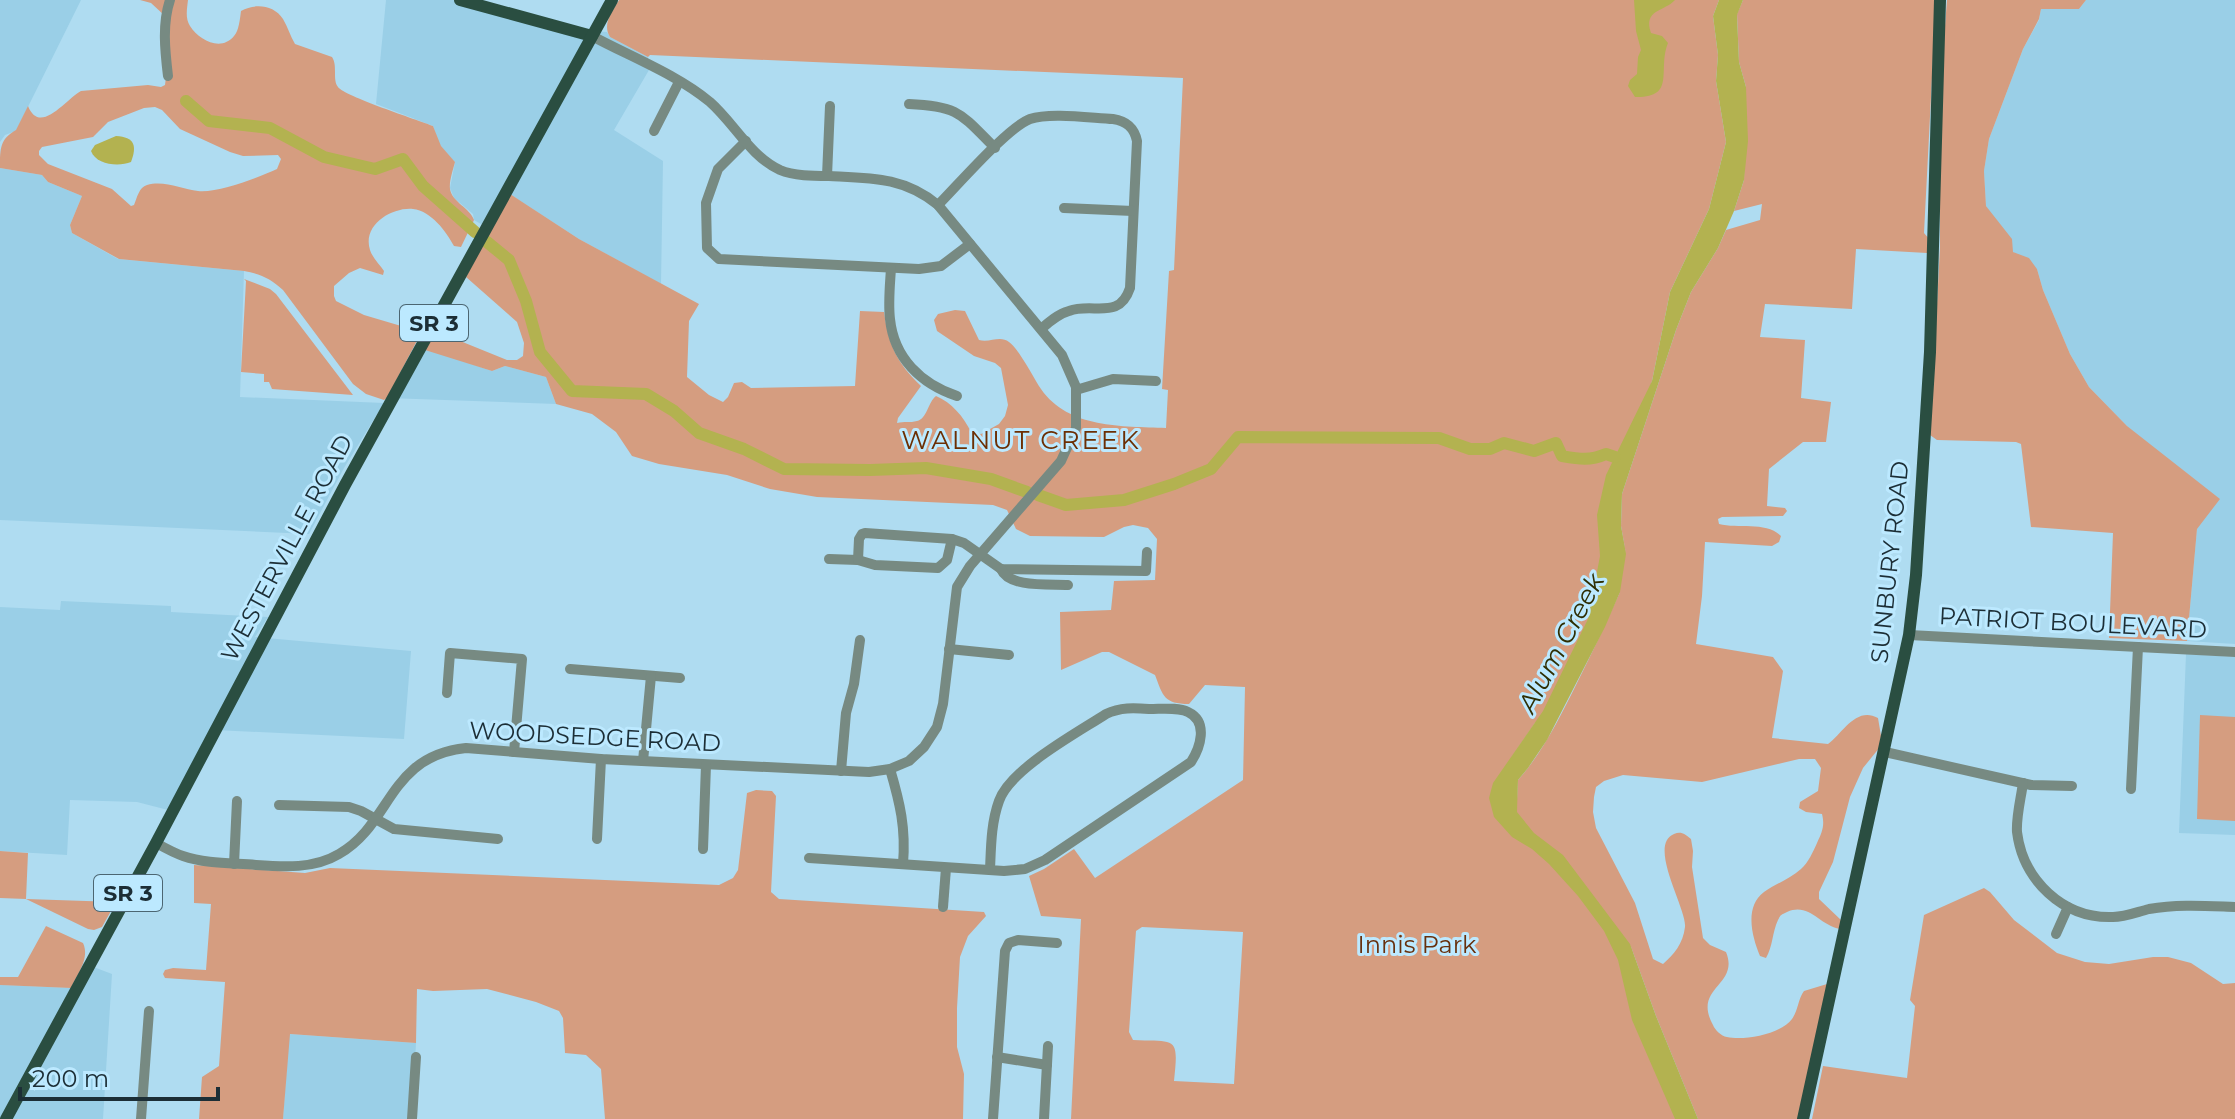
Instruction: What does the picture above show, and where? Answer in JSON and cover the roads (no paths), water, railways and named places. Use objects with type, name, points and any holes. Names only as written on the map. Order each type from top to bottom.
[{"type":"main road","points":[[460,0],[592,36]]},
{"type":"main road","name":"WESTERVILLE ROAD","points":[[6,1119],[345,485],[612,0]]},
{"type":"main road","name":"SUNBURY ROAD","points":[[1803,1119],[1909,635],[1916,575],[1930,352],[1940,0]]},
{"type":"street","points":[[168,76],[165,43],[170,0]]},
{"type":"street","points":[[592,36],[696,92],[713,105],[758,155],[781,170],[811,176],[883,179],[906,185],[938,205],[1062,355],[1076,390],[1076,428],[1061,461],[970,566],[957,587],[943,704],[937,727],[924,747],[909,761],[890,769],[902,809],[905,839],[903,864]]},
{"type":"street","points":[[654,131],[679,82]]},
{"type":"street","points":[[909,104],[951,109],[964,117],[995,148]]},
{"type":"street","points":[[827,176],[830,106]]},
{"type":"street","points":[[938,205],[1012,131],[1029,119],[1045,116],[1122,120],[1135,132],[1130,288],[1127,297],[1113,308],[1071,310],[1041,329]]},
{"type":"street","points":[[746,141],[718,169],[706,203],[706,245],[709,251],[724,261],[919,269],[941,266],[970,244]]},
{"type":"street","points":[[1064,208],[1133,211]]},
{"type":"street","points":[[891,268],[890,321],[896,344],[909,366],[927,383],[957,396]]},
{"type":"street","points":[[1076,390],[1113,379],[1156,381]]},
{"type":"street","points":[[858,560],[859,539],[865,533],[952,539],[980,554],[1013,581],[1068,585]]},
{"type":"street","points":[[829,559],[938,568],[947,560],[952,539]]},
{"type":"street","points":[[1001,569],[1146,571],[1147,552]]},
{"type":"street","name":"PATRIOT BOULEVARD","points":[[1909,635],[2235,652]]},
{"type":"street","points":[[841,771],[846,713],[860,640]]},
{"type":"street","points":[[2131,789],[2138,647]]},
{"type":"street","points":[[949,649],[1009,655]]},
{"type":"street","points":[[447,693],[450,653],[522,659],[514,752]]},
{"type":"street","points":[[570,669],[680,678]]},
{"type":"street","points":[[643,761],[651,676]]},
{"type":"street","points":[[809,858],[946,868],[990,870],[1025,869],[1045,860],[1191,762],[1200,748],[1201,730],[1197,720],[1189,712],[1178,709],[1117,709],[1021,771],[1000,798],[992,832],[990,870]]},
{"type":"street","name":"WOODSEDGE ROAD","points":[[156,843],[183,857],[234,864],[289,867],[322,862],[340,854],[355,841],[416,766],[453,749],[706,765],[869,772],[890,769]]},
{"type":"street","points":[[1885,752],[2023,783],[2072,786]]},
{"type":"street","points":[[597,839],[601,759]]},
{"type":"street","points":[[703,849],[706,765]]},
{"type":"street","points":[[2023,783],[2017,828],[2021,853],[2031,874],[2057,902],[2081,913],[2113,918],[2182,905],[2235,907]]},
{"type":"street","points":[[234,864],[237,801]]},
{"type":"street","points":[[279,805],[349,807],[406,832],[498,839]]},
{"type":"street","points":[[943,907],[946,868]]},
{"type":"street","points":[[2056,934],[2068,907]]},
{"type":"street","points":[[993,1119],[1005,951],[1009,943],[1018,940],[1057,943]]},
{"type":"street","points":[[141,1119],[149,1011]]},
{"type":"street","points":[[1044,1119],[1048,1046]]},
{"type":"street","points":[[412,1119],[416,1057]]},
{"type":"street","points":[[997,1057],[1047,1065]]},
{"type":"waterway","points":[[186,101],[209,121],[270,128],[324,157],[375,169],[403,159],[423,186],[475,232]]},
{"type":"waterway","points":[[487,242],[509,260],[526,301],[540,352],[572,391],[646,394],[674,411],[699,433],[744,449],[784,469],[926,468],[991,479],[1027,492]]},
{"type":"waterway","points":[[1038,495],[1066,505],[1124,500],[1211,469],[1238,437],[1439,438],[1470,449],[1490,449],[1504,443],[1534,451],[1556,443],[1562,456],[1584,459],[1606,454],[1615,457]]},
{"type":"district","name":"WALNUT CREEK","points":[[1021,440]]},
{"type":"water label","name":"Alum Creek","points":[[1561,643]]},
{"type":"park label","name":"Innis Park","points":[[1417,945]]}]
